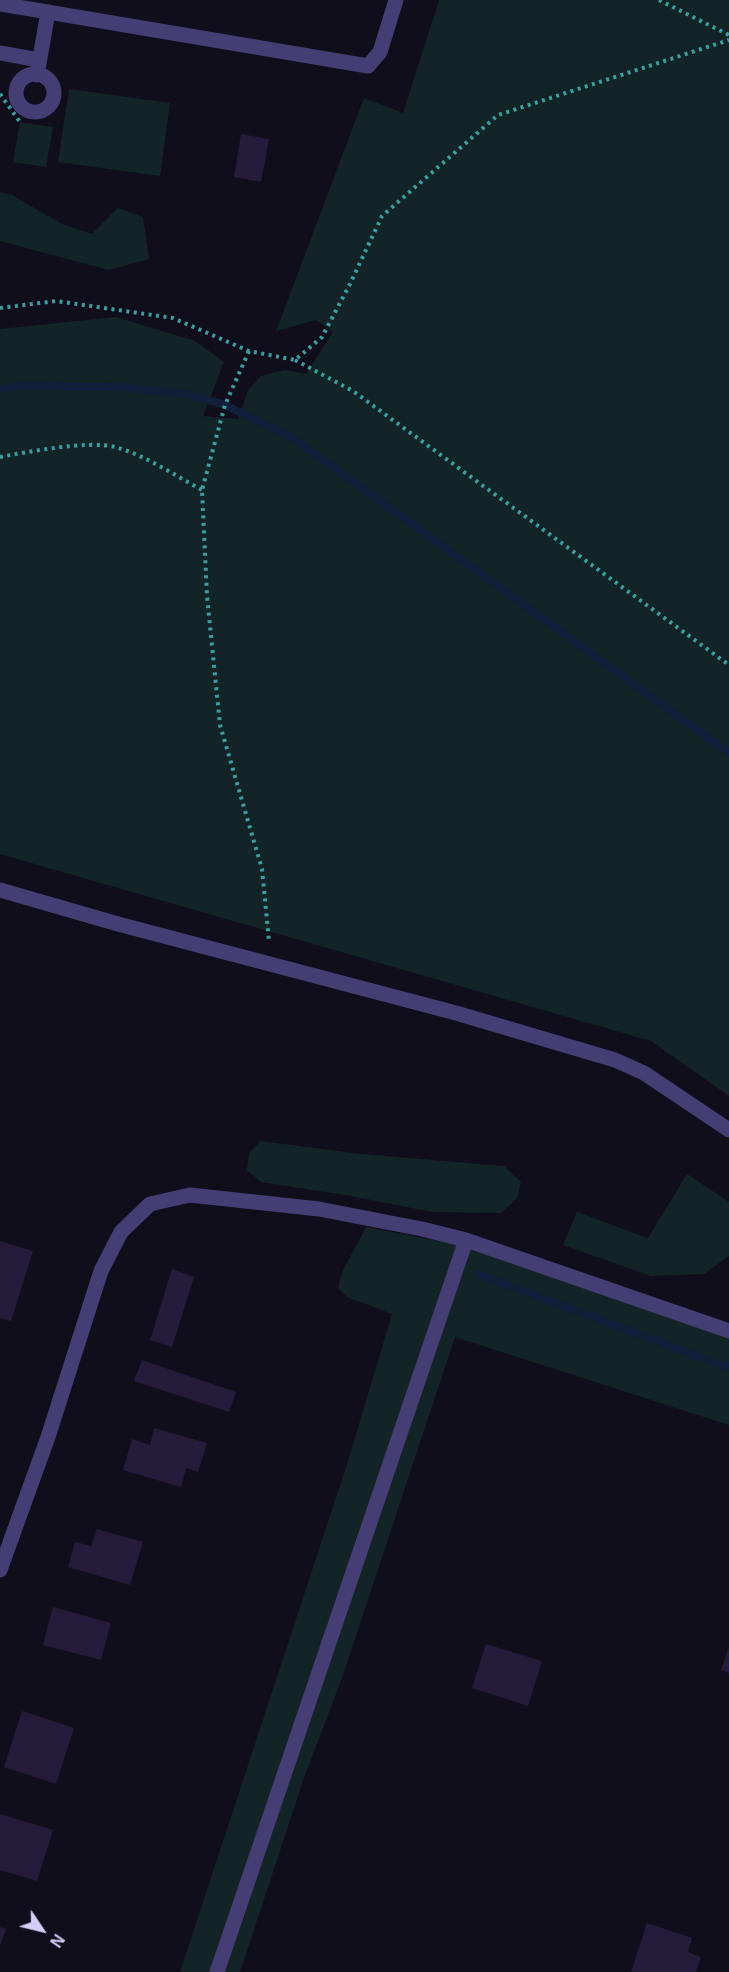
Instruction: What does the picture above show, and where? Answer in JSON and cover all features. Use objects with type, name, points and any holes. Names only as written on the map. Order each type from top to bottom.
[{"type":"street","points":[[0,4],[368,66],[380,52],[396,0]]},
{"type":"street","points":[[0,53],[38,67],[48,12]]},
{"type":"street","points":[[0,890],[456,1013],[615,1060],[644,1073],[729,1130]]},
{"type":"street","points":[[0,1570],[48,1437],[102,1271],[121,1232],[150,1204],[190,1195],[307,1207],[422,1228],[466,1240],[729,1331]]},
{"type":"street","points":[[217,1972],[466,1240]]},
{"type":"path","points":[[659,0],[729,35]]},
{"type":"path","points":[[295,360],[321,337],[350,284],[382,216],[498,115],[729,40]]},
{"type":"path","points":[[0,94],[20,122]]},
{"type":"path","points":[[0,308],[56,301],[173,318],[249,351],[295,360],[353,392],[729,665]]},
{"type":"path","points":[[249,351],[225,405],[202,490],[207,596],[220,725],[262,869],[271,964]]},
{"type":"path","points":[[0,457],[96,444],[115,447],[149,461],[202,490]]},
{"type":"shaded area","points":[[439,0],[729,0],[729,1096],[651,1041],[0,854],[0,329],[116,317],[195,341],[224,362],[203,416],[238,419],[248,390],[261,376],[285,370],[306,374],[333,332],[316,320],[276,331],[364,98],[403,113]]},
{"type":"shaded area","points":[[69,89],[170,103],[160,176],[58,162]]},
{"type":"shaded area","points":[[20,122],[53,127],[46,167],[13,162]]},
{"type":"shaded area","points":[[0,192],[12,195],[62,224],[92,234],[118,208],[143,217],[149,259],[109,270],[0,241]]},
{"type":"shaded area","points":[[261,1141],[361,1154],[504,1166],[521,1182],[517,1198],[501,1213],[432,1212],[261,1182],[247,1170],[249,1153]]},
{"type":"shaded area","points":[[687,1174],[729,1202],[729,1256],[704,1274],[651,1276],[563,1245],[577,1212],[648,1238]]},
{"type":"shaded area","points":[[366,1227],[473,1250],[729,1338],[729,1425],[455,1337],[342,1678],[304,1778],[240,1972],[180,1972],[348,1461],[392,1314],[347,1297],[338,1288],[343,1270]]},
{"type":"building","points":[[241,134],[269,139],[261,182],[234,177]]},
{"type":"building","points":[[0,1241],[33,1251],[11,1321],[0,1318]]},
{"type":"building","points":[[172,1269],[194,1277],[172,1347],[150,1340]]},
{"type":"building","points":[[142,1360],[236,1392],[229,1412],[134,1381]]},
{"type":"building","points":[[154,1428],[207,1443],[198,1472],[186,1468],[181,1487],[123,1470],[132,1439],[150,1445]]},
{"type":"building","points":[[97,1529],[143,1542],[130,1585],[68,1567],[75,1542],[91,1546]]},
{"type":"building","points":[[53,1607],[111,1623],[101,1660],[43,1645]]},
{"type":"building","points":[[486,1644],[542,1661],[528,1706],[472,1688]]},
{"type":"building","points":[[729,1647],[729,1673],[721,1670]]},
{"type":"building","points":[[22,1711],[74,1728],[56,1784],[4,1767]]},
{"type":"building","points":[[0,1814],[53,1830],[37,1881],[0,1870]]},
{"type":"building","points":[[647,1923],[692,1938],[688,1952],[701,1957],[696,1972],[631,1972]]},
{"type":"building","points":[[0,1927],[6,1929],[0,1946]]},
{"type":"waterway","points":[[0,389],[19,386],[120,387],[187,394],[225,405],[293,438],[729,753]]},
{"type":"waterway","points":[[478,1274],[729,1368]]}]
